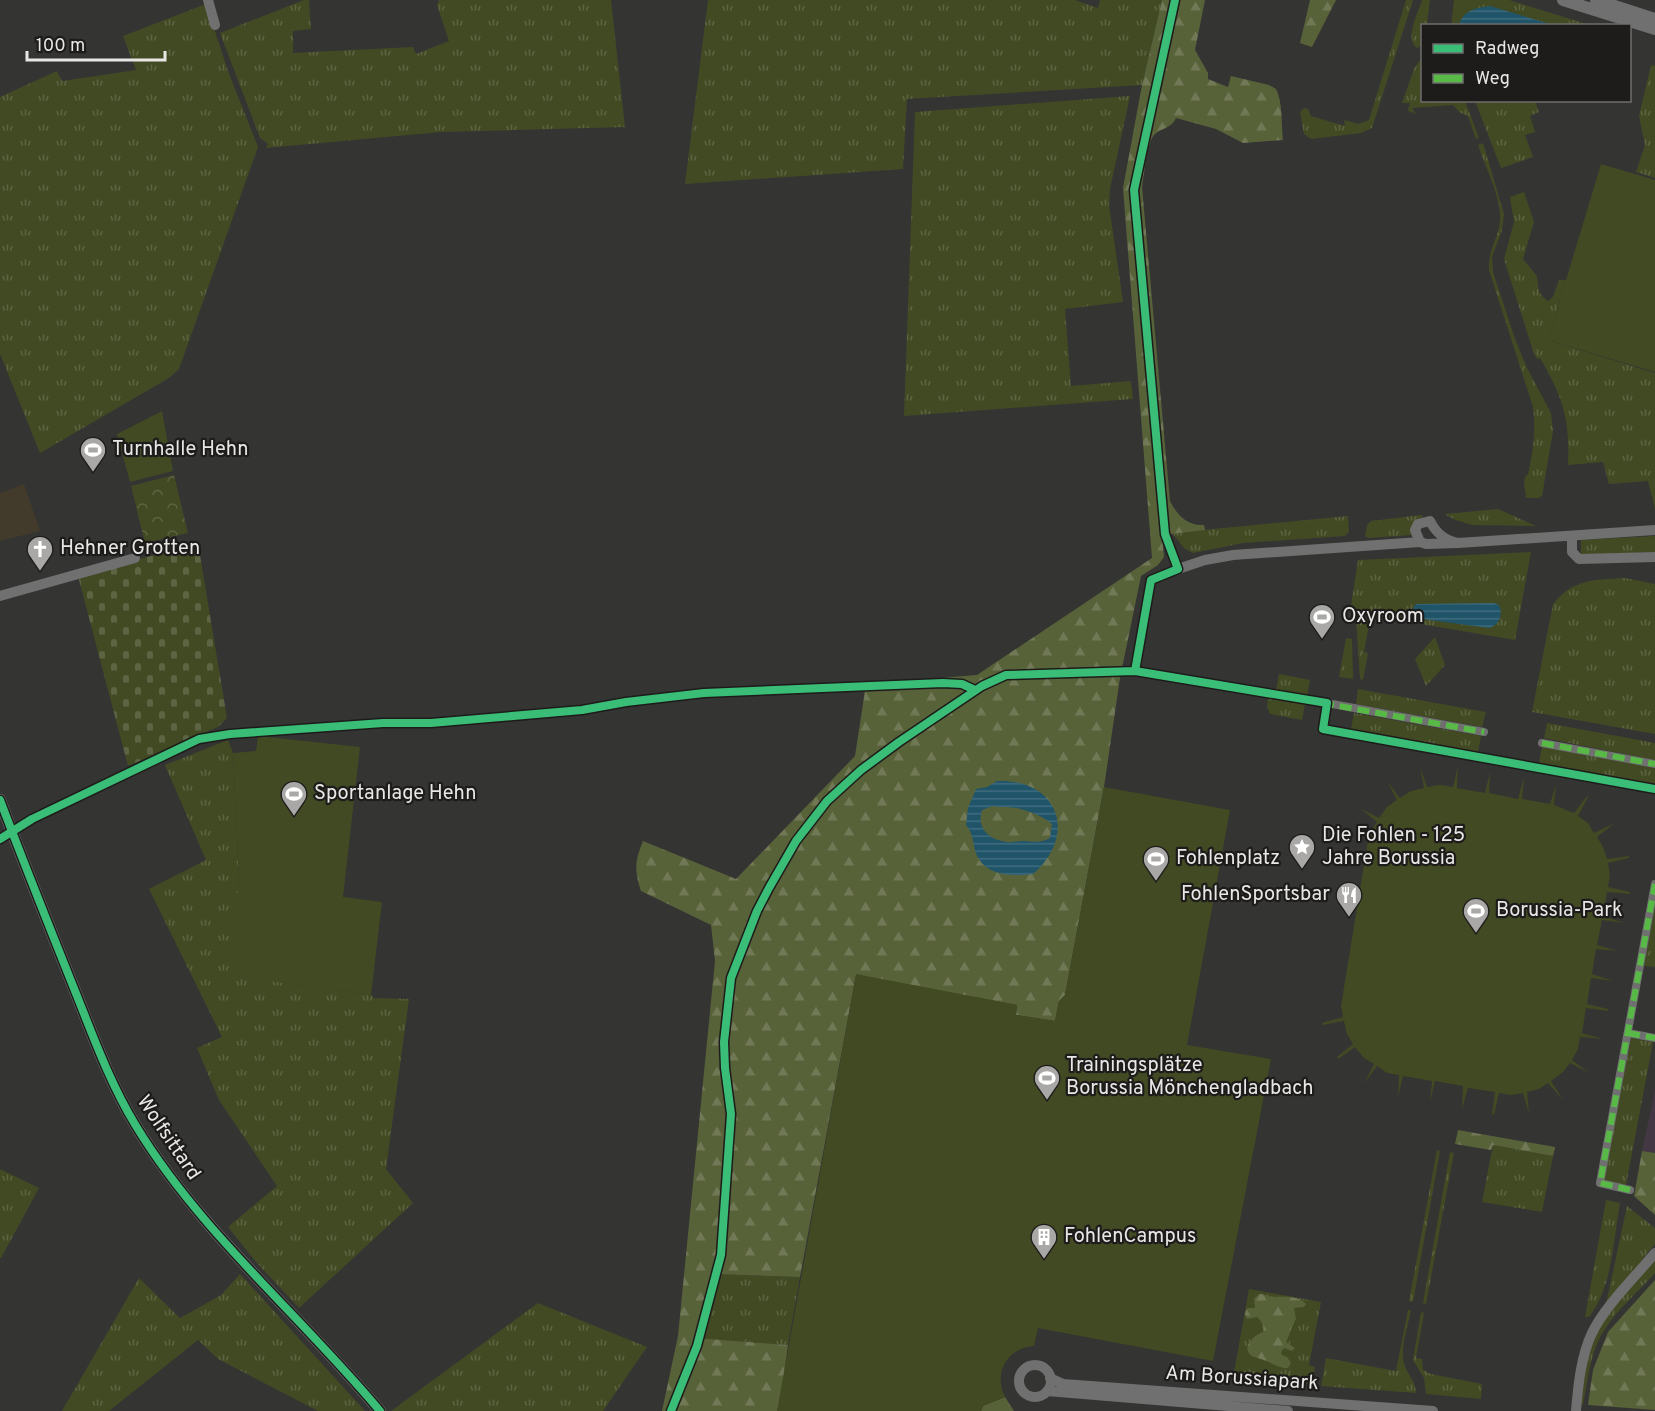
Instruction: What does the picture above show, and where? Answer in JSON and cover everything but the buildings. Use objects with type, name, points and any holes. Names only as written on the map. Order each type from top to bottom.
[{"type":"street","points":[[208,0],[215,25]]},
{"type":"street","points":[[1563,0],[1655,29]]},
{"type":"street","points":[[1596,0],[1655,19]]},
{"type":"street","points":[[1420,542],[1415,530],[1418,524],[1430,521],[1435,531],[1442,537],[1458,543]]},
{"type":"street","points":[[1178,568],[1205,560],[1242,554],[1655,530]]},
{"type":"street","points":[[1572,536],[1572,552],[1579,559],[1655,557]]},
{"type":"street","points":[[0,596],[135,558]]},
{"type":"street","points":[[1328,703],[1484,732]]},
{"type":"street","points":[[1542,743],[1655,764]]},
{"type":"street","points":[[0,839],[11,831],[160,758]]},
{"type":"street","name":"Wolfsittard","points":[[0,800],[107,1072],[136,1126],[176,1183],[231,1250],[290,1311],[380,1411]]},
{"type":"street","points":[[1630,1190],[1600,1183],[1655,884]]},
{"type":"street","points":[[1628,1033],[1655,1038]]},
{"type":"street","points":[[1576,1411],[1586,1348],[1593,1331],[1601,1318],[1655,1253]]},
{"type":"street","name":"Am Borussiapark","points":[[1288,1411],[1047,1391],[1037,1396],[1029,1395],[1021,1387],[1020,1378],[1024,1370],[1035,1365],[1045,1369],[1050,1378],[1063,1384],[1432,1411]]},
{"type":"street","points":[[1047,1391],[1050,1378]]},
{"type":"shaded area","points":[[24,484],[40,531],[0,541],[0,493]]},
{"type":"shaded area","points":[[1655,1090],[1655,1153],[1642,1151]]},
{"type":"green space","points":[[309,0],[311,29],[293,31],[293,53],[413,47],[416,54],[449,41],[437,5],[439,0],[611,0],[625,127],[441,132],[266,148],[268,144],[260,138],[220,33]]},
{"type":"green space","points":[[708,0],[1075,0],[1098,8],[1100,0],[1162,0],[1142,85],[907,99],[903,169],[685,184]]},
{"type":"green space","points":[[1162,0],[1205,0],[1195,50],[1208,73],[1208,79],[1228,87],[1231,76],[1269,85],[1276,89],[1281,107],[1283,140],[1243,143],[1216,129],[1176,118],[1172,124],[1154,135],[1148,152],[1142,187],[1170,501],[1183,519],[1192,524],[1204,525],[1205,530],[1162,535],[1164,557],[1158,565],[1141,576],[1120,678],[1104,787],[1065,995],[1059,1001],[1055,1021],[1016,1015],[1017,1005],[856,975],[800,1277],[713,1274],[696,1338],[788,1345],[779,1411],[662,1411],[678,1336],[715,961],[711,925],[641,891],[636,871],[640,848],[643,841],[736,879],[855,756],[866,684],[977,675],[1152,558],[1123,188],[1142,85]]},
{"type":"green space","points":[[1310,0],[1336,0],[1312,47],[1300,43]]},
{"type":"green space","points":[[1406,0],[1413,0],[1372,128],[1361,133],[1311,139],[1304,134],[1300,112],[1304,108],[1308,109],[1311,116],[1345,126],[1344,120],[1358,124],[1369,120]]},
{"type":"green space","points":[[1422,0],[1430,0],[1427,24],[1421,24],[1421,46],[1417,48],[1412,39],[1415,19]]},
{"type":"green space","points":[[1454,0],[1509,0],[1587,24],[1451,24]]},
{"type":"green space","points":[[206,4],[228,71],[258,147],[179,369],[169,378],[40,453],[0,354],[0,97],[57,71],[62,81],[136,70],[123,36]]},
{"type":"green space","points":[[1421,58],[1421,102],[1465,102],[1479,138],[1476,139],[1468,116],[1459,112],[1453,105],[1412,108],[1416,114],[1408,111],[1410,103],[1402,103],[1414,69]]},
{"type":"green space","points":[[1651,65],[1655,66],[1655,178],[1636,172],[1645,145],[1639,116]]},
{"type":"green space","points":[[1130,96],[1110,189],[1109,205],[1123,302],[1065,309],[1071,386],[1131,381],[1133,399],[904,416],[915,112]]},
{"type":"green space","points":[[1475,102],[1535,102],[1539,112],[1530,116],[1535,132],[1525,135],[1533,157],[1501,168]]},
{"type":"green space","points":[[1483,143],[1504,214],[1502,230],[1492,257],[1493,272],[1515,339],[1527,368],[1551,413],[1553,431],[1542,496],[1539,498],[1526,498],[1524,481],[1528,475],[1533,449],[1533,407],[1489,270],[1490,255],[1499,226],[1500,212],[1496,193],[1478,145]]},
{"type":"green space","points":[[1601,164],[1655,180],[1655,372],[1548,340]]},
{"type":"green space","points":[[1524,192],[1534,222],[1523,259],[1537,276],[1540,293],[1548,301],[1553,297],[1559,280],[1566,280],[1548,340],[1655,373],[1655,509],[1648,481],[1609,484],[1603,462],[1568,465],[1568,435],[1563,409],[1548,372],[1533,351],[1504,259],[1514,222],[1510,197]]},
{"type":"green space","points":[[162,411],[173,471],[130,482],[117,434]]},
{"type":"green space","points":[[174,475],[188,533],[145,543],[131,486]]},
{"type":"green space","points":[[1498,509],[1536,526],[1472,525],[1445,514]]},
{"type":"green space","points":[[1421,515],[1423,517],[1418,520],[1412,535],[1368,538],[1365,536],[1367,525],[1371,521]]},
{"type":"green space","points":[[1348,516],[1349,532],[1345,536],[1243,543],[1193,553],[1185,549],[1172,533]]},
{"type":"green space","points":[[1655,536],[1655,552],[1581,554],[1581,540]]},
{"type":"green space","points":[[198,543],[227,718],[218,727],[128,766],[78,576]]},
{"type":"green space","points":[[1531,552],[1515,640],[1350,612],[1358,560]]},
{"type":"green space","points":[[1625,578],[1655,584],[1655,734],[1532,712],[1553,604],[1569,589],[1577,585],[1595,580]]},
{"type":"green space","points":[[1356,618],[1370,620],[1364,652],[1368,653],[1363,680],[1360,679]]},
{"type":"green space","points":[[1435,637],[1445,665],[1426,686],[1415,659]]},
{"type":"green space","points":[[1346,638],[1352,639],[1353,679],[1339,677]]},
{"type":"green space","points":[[1279,674],[1310,680],[1307,696],[1276,690]]},
{"type":"green space","points":[[1358,689],[1486,712],[1482,727],[1356,704]]},
{"type":"green space","points":[[1268,697],[1305,704],[1302,720],[1270,714],[1267,707]]},
{"type":"green space","points":[[1354,713],[1481,736],[1478,752],[1351,729]]},
{"type":"green space","points":[[1547,723],[1655,743],[1655,760],[1544,738]]},
{"type":"green space","name":"Sportanlage Hehn","points":[[258,736],[360,747],[343,897],[382,902],[371,995],[228,975],[239,881],[233,753],[256,751]]},
{"type":"green space","points":[[228,740],[233,753],[239,881],[229,975],[371,995],[374,998],[409,999],[386,1169],[413,1203],[299,1308],[256,1262],[228,1227],[277,1186],[219,1100],[197,1048],[222,1037],[149,889],[206,860],[165,765]]},
{"type":"green space","points":[[1542,747],[1655,768],[1655,785],[1539,763]]},
{"type":"green space","name":"Borussia-Park","points":[[1458,766],[1457,788],[1485,793],[1490,772],[1489,793],[1518,799],[1524,777],[1522,799],[1550,804],[1556,784],[1554,805],[1574,813],[1587,796],[1578,816],[1588,823],[1594,833],[1615,823],[1597,837],[1607,859],[1629,856],[1629,858],[1608,863],[1610,875],[1608,887],[1630,892],[1630,894],[1607,892],[1603,916],[1624,923],[1602,920],[1597,945],[1618,951],[1596,949],[1592,974],[1613,981],[1591,978],[1587,1004],[1608,1009],[1608,1011],[1586,1008],[1582,1033],[1603,1039],[1580,1037],[1578,1049],[1572,1060],[1589,1073],[1570,1063],[1551,1081],[1563,1100],[1548,1083],[1539,1089],[1527,1092],[1529,1114],[1523,1093],[1511,1095],[1499,1093],[1494,1115],[1492,1114],[1495,1092],[1468,1088],[1462,1109],[1463,1086],[1435,1081],[1430,1102],[1432,1081],[1403,1076],[1398,1097],[1399,1075],[1387,1073],[1377,1066],[1364,1084],[1374,1064],[1364,1058],[1355,1047],[1338,1059],[1337,1057],[1353,1044],[1347,1034],[1344,1021],[1322,1025],[1322,1023],[1343,1017],[1341,1006],[1369,834],[1377,822],[1360,808],[1379,818],[1387,807],[1397,800],[1387,781],[1400,798],[1411,791],[1424,788],[1420,767],[1427,787],[1440,785],[1453,787]]},
{"type":"green space","name":"Trainingsplätze Borussia Mönchengladbach","points":[[1104,787],[1230,810],[1187,1045],[1271,1059],[1213,1361],[1038,1328],[1034,1346],[1016,1351],[1005,1363],[1001,1379],[1005,1397],[983,1406],[981,1411],[777,1411],[856,974],[1017,1005],[1016,1015],[1055,1021],[1059,1001],[1065,995]]},
{"type":"green space","points":[[1655,907],[1655,967],[1644,966]]},
{"type":"green space","points":[[1631,1038],[1653,1042],[1626,1185],[1604,1181]]},
{"type":"green space","points":[[1458,1130],[1555,1147],[1553,1156],[1493,1145],[1491,1150],[1455,1144]]},
{"type":"green space","points":[[1493,1145],[1553,1156],[1542,1212],[1482,1202]]},
{"type":"green space","points":[[1437,1150],[1440,1151],[1413,1302],[1409,1301]]},
{"type":"green space","points":[[1642,1151],[1655,1153],[1655,1215],[1634,1196]]},
{"type":"green space","points":[[1450,1152],[1454,1153],[1426,1304],[1423,1303]]},
{"type":"green space","points":[[0,1169],[39,1188],[1,1258],[0,1258]]},
{"type":"green space","points":[[1606,1200],[1620,1203],[1611,1263],[1597,1305],[1589,1317],[1585,1317]]},
{"type":"green space","points":[[1627,1206],[1655,1228],[1655,1244],[1606,1304]]},
{"type":"green space","points":[[1655,1260],[1655,1273],[1616,1314],[1600,1338],[1590,1366],[1583,1405],[1581,1405],[1587,1362],[1600,1327],[1614,1307]]},
{"type":"green space","points":[[240,1274],[365,1411],[318,1411],[218,1359],[198,1340],[109,1411],[62,1411],[139,1278],[180,1318],[221,1295]]},
{"type":"green space","points":[[713,1274],[800,1277],[788,1345],[695,1338]]},
{"type":"green space","points":[[1655,1280],[1655,1410],[1588,1405],[1593,1370],[1608,1332]]},
{"type":"green space","points":[[1249,1289],[1321,1302],[1309,1365],[1315,1367],[1312,1384],[1233,1378]]},
{"type":"green space","points":[[1259,1294],[1295,1298],[1306,1304],[1304,1307],[1294,1308],[1296,1319],[1286,1342],[1295,1348],[1292,1351],[1284,1348],[1281,1352],[1291,1363],[1288,1368],[1254,1357],[1248,1350],[1249,1343],[1264,1330],[1263,1324],[1257,1317],[1247,1319],[1245,1315],[1247,1308],[1255,1308],[1254,1299]]},
{"type":"green space","points":[[538,1303],[647,1347],[603,1411],[391,1411]]},
{"type":"green space","points":[[1408,1310],[1411,1310],[1403,1357],[1416,1393],[1321,1386],[1326,1358],[1396,1371]]},
{"type":"green space","points":[[1421,1312],[1424,1313],[1416,1358],[1422,1359],[1423,1370],[1431,1374],[1482,1384],[1481,1399],[1426,1394],[1424,1378],[1413,1360]]},
{"type":"green space","points":[[1005,1397],[1014,1411],[981,1411],[983,1406]]},
{"type":"water","points":[[1490,6],[1550,24],[1459,24],[1467,13]]},
{"type":"water","points":[[1494,603],[1499,605],[1500,615],[1498,622],[1489,628],[1415,618],[1413,614],[1414,606],[1417,604]]},
{"type":"water","points":[[997,781],[1018,783],[1035,789],[1048,799],[1055,812],[1058,827],[1055,843],[1047,859],[1033,874],[1002,874],[988,868],[977,856],[971,833],[966,825],[968,808],[976,789],[987,787]],"holes":[[[993,806],[1017,808],[1044,819],[1052,824],[1050,838],[1039,842],[1011,842],[995,839],[986,832],[981,822],[982,810]]]},
{"type":"marked path","points":[[1322,703],[1484,732]]},
{"type":"marked path","points":[[1542,743],[1655,764]]},
{"type":"marked path","points":[[1630,1190],[1600,1183],[1655,884]]},
{"type":"marked path","points":[[1628,1033],[1655,1038]]},
{"type":"cycle path","points":[[1135,671],[1151,580],[1178,569],[1165,534],[1134,190],[1175,0]]},
{"type":"cycle path","points":[[671,1411],[697,1346],[721,1255],[731,1114],[724,1042],[731,978],[757,911],[796,841],[827,801],[861,770],[982,686],[1006,675],[1135,671],[1327,703],[1323,729],[1655,789]]},
{"type":"cycle path","points":[[0,839],[32,819],[199,739],[230,734],[383,723],[431,723],[582,710],[626,702],[704,693],[943,683],[962,684],[975,690]]},
{"type":"cycle path","points":[[0,800],[100,1055],[136,1126],[190,1202],[252,1273],[380,1411]]},
{"type":"place","name":"Turnhalle Hehn","points":[[93,473]]},
{"type":"place","name":"Hehner Grotten","points":[[40,572]]},
{"type":"place","name":"Oxyroom","points":[[1322,640]]},
{"type":"place","name":"Sportanlage Hehn","points":[[294,817]]},
{"type":"place","name":"Die Fohlen - 125 Jahre Borussia","points":[[1302,870]]},
{"type":"place","name":"Fohlenplatz","points":[[1156,882]]},
{"type":"place","name":"FohlenSportsbar","points":[[1349,918]]},
{"type":"place","name":"Borussia-Park","points":[[1476,934]]},
{"type":"place","name":"Trainingsplätze Borussia Mönchengladbach","points":[[1047,1101]]},
{"type":"place","name":"FohlenCampus","points":[[1044,1260]]}]
